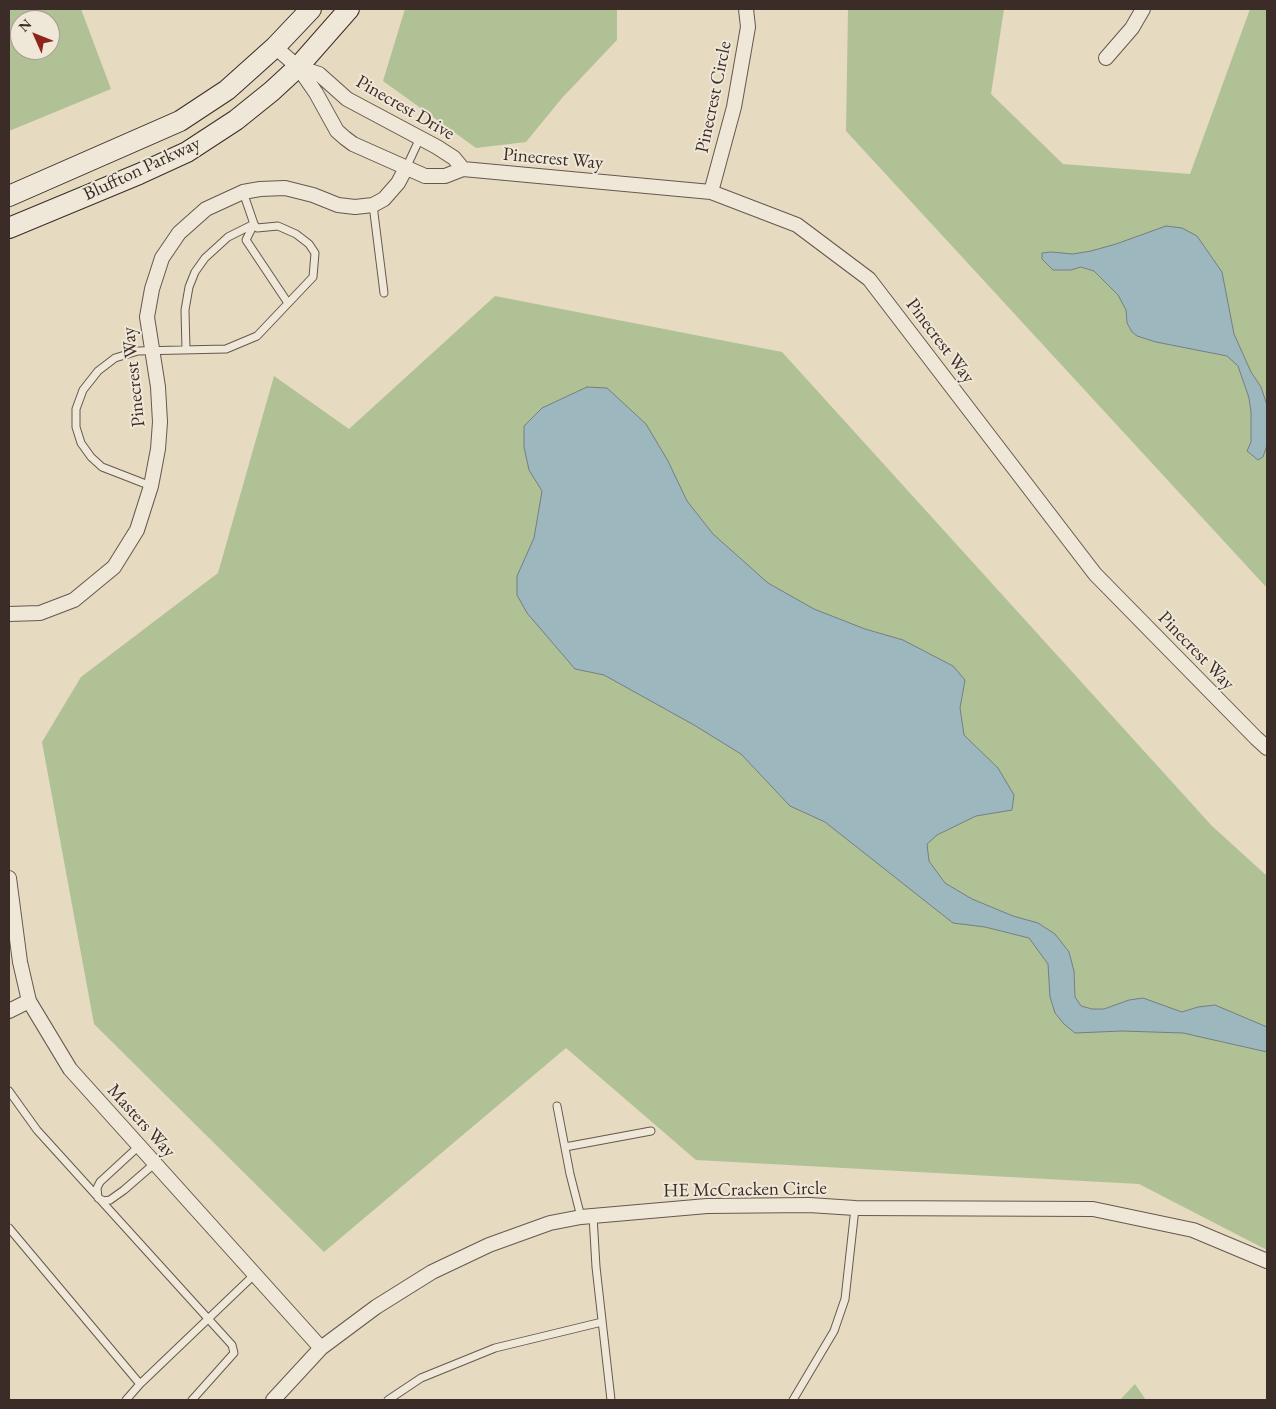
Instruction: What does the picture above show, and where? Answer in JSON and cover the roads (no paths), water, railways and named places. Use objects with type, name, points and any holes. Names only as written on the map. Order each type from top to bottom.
[{"type":"main road","name":"Bluffton Parkway","points":[[9,196],[180,121],[227,90],[276,46],[311,9]]},
{"type":"main road","name":"Bluffton Parkway","points":[[9,228],[187,152],[236,120],[272,92],[298,68],[349,9]]},
{"type":"street","name":"Pinecrest Circle","points":[[711,192],[734,107],[748,27],[746,9]]},
{"type":"street","points":[[1106,58],[1132,28],[1143,9]]},
{"type":"street","points":[[276,46],[298,68]]},
{"type":"street","name":"Pinecrest Drive","points":[[298,68],[319,74],[346,98],[454,158],[463,169],[445,176],[425,176],[353,144],[337,131],[316,93],[298,68]]},
{"type":"street","points":[[373,205],[384,199],[398,183],[406,168]]},
{"type":"street","name":"Pinecrest Way","points":[[463,169],[711,192],[797,225],[869,279],[1095,574],[1267,748]]},
{"type":"street","name":"Pinecrest Way","points":[[9,614],[40,613],[74,600],[114,567],[137,530],[150,486],[158,449],[160,422],[158,387],[147,317],[152,289],[162,258],[179,233],[206,209],[242,192],[260,189],[285,188],[313,195],[338,205],[355,208],[373,205]]},
{"type":"street","name":"Masters Way","points":[[9,878],[20,962],[30,1001],[70,1069],[321,1348]]},
{"type":"street","points":[[9,1011],[30,1001]]},
{"type":"street","name":"HE McCracken Circle","points":[[273,1400],[321,1348],[376,1307],[432,1272],[489,1245],[541,1226],[587,1217],[707,1206],[809,1205],[855,1208],[1093,1209],[1193,1230],[1267,1261]]},
{"type":"lane","points":[[406,168],[420,138]]},
{"type":"lane","points":[[150,486],[102,467],[91,456],[81,443],[76,427],[76,410],[83,390],[98,371],[115,358],[138,351],[226,349],[257,336],[313,277],[315,253],[309,244],[296,234],[278,226],[258,228],[254,224],[242,192]]},
{"type":"lane","points":[[373,205],[384,293]]},
{"type":"lane","points":[[254,224],[246,240],[288,303]]},
{"type":"lane","points":[[186,350],[185,310],[188,287],[194,272],[205,258],[228,237],[254,224]]},
{"type":"lane","points":[[9,1091],[37,1130],[232,1345],[234,1353],[192,1400]]},
{"type":"lane","points":[[557,1106],[570,1174],[587,1217],[596,1268],[611,1400]]},
{"type":"lane","points":[[566,1147],[651,1131]]},
{"type":"lane","points":[[98,1198],[97,1188],[100,1182],[139,1146]]},
{"type":"lane","points":[[98,1198],[104,1201],[110,1200],[154,1164]]},
{"type":"lane","points":[[793,1400],[834,1331],[845,1299],[855,1208]]},
{"type":"lane","points":[[9,1228],[140,1384]]},
{"type":"lane","points":[[126,1400],[140,1384],[254,1275]]},
{"type":"lane","points":[[388,1400],[421,1378],[495,1348],[602,1322]]},
{"type":"water","points":[[1166,226],[1182,228],[1197,236],[1222,272],[1234,334],[1251,372],[1261,387],[1267,405],[1267,445],[1263,457],[1258,460],[1247,451],[1251,442],[1251,412],[1249,398],[1238,366],[1227,356],[1156,342],[1137,336],[1132,332],[1127,323],[1126,310],[1118,295],[1094,271],[1081,267],[1071,270],[1053,270],[1042,259],[1042,253],[1073,254],[1091,251]]},
{"type":"water","points":[[587,387],[607,388],[646,424],[668,461],[687,501],[713,534],[768,583],[814,609],[865,629],[903,640],[953,666],[965,680],[960,708],[964,735],[998,768],[1014,795],[1012,810],[976,816],[937,835],[927,844],[929,861],[945,883],[972,899],[1013,916],[1038,923],[1055,934],[1069,952],[1074,971],[1075,997],[1081,1006],[1092,1009],[1104,1009],[1129,1000],[1143,998],[1182,1012],[1198,1007],[1215,1005],[1267,1027],[1267,1052],[1183,1033],[1122,1031],[1075,1033],[1055,1013],[1050,997],[1048,964],[1029,938],[985,927],[953,923],[825,822],[790,806],[741,754],[694,725],[604,675],[575,669],[527,613],[517,595],[517,576],[534,538],[542,491],[529,470],[524,447],[524,426],[542,408]]}]
